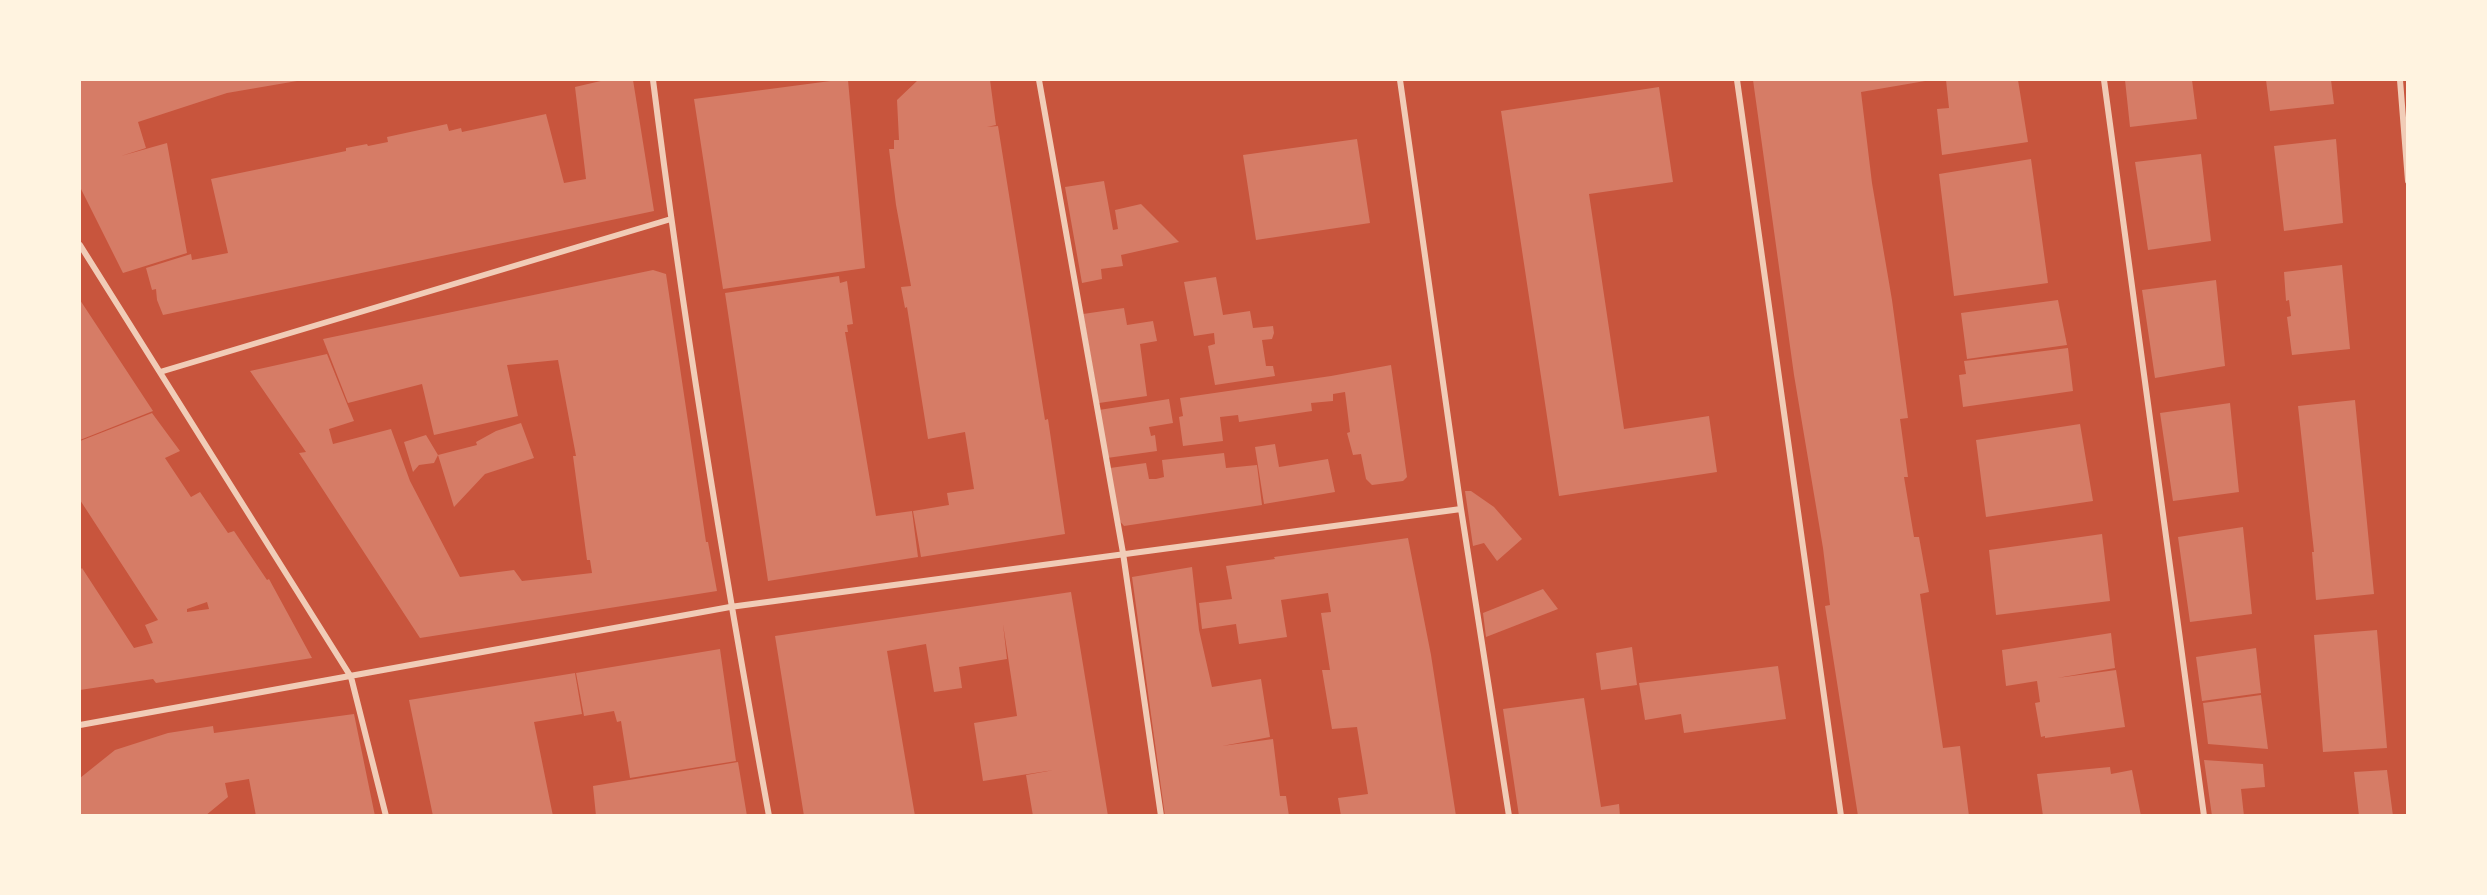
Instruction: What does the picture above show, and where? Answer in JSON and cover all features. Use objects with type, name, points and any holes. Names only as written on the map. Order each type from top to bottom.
[{"type":"street","points":[[654,80],[671,219],[730,607],[769,816]]},
{"type":"street","points":[[1039,80],[1123,553],[1161,816]]},
{"type":"street","points":[[1400,80],[1461,509],[1509,816]]},
{"type":"street","points":[[1737,80],[1841,816]]},
{"type":"street","points":[[2104,80],[2204,816]]},
{"type":"street","points":[[2400,80],[2408,181]]},
{"type":"street","points":[[160,372],[671,219]]},
{"type":"street","points":[[80,245],[351,677],[386,816]]},
{"type":"street","points":[[80,725],[730,607],[1461,509]]},
{"type":"building","points":[[80,80],[297,81],[227,93],[138,122],[146,148],[121,156],[167,143],[187,253],[123,273],[80,187]]},
{"type":"building","points":[[605,80],[633,80],[654,211],[163,315],[157,300],[156,289],[152,290],[146,268],[191,254],[192,260],[228,253],[211,179],[346,151],[346,148],[388,142],[387,137],[447,124],[449,131],[461,128],[462,132],[546,114],[564,183],[586,179],[575,87]]},
{"type":"building","points":[[848,80],[865,268],[723,289],[694,99]]},
{"type":"building","points":[[918,80],[990,80],[996,125],[987,127],[998,126],[1045,420],[1048,419],[1065,534],[921,557],[913,511],[949,505],[947,493],[974,489],[965,432],[928,439],[907,307],[905,308],[901,287],[911,286],[896,205],[889,149],[894,149],[894,140],[899,140],[897,100]]},
{"type":"building","points":[[1753,80],[1931,80],[1861,92],[1872,183],[1892,300],[1908,418],[1900,419],[1908,477],[1904,477],[1914,537],[1919,537],[1929,592],[1920,594],[1943,748],[1960,746],[1969,816],[1858,816],[1825,606],[1830,605],[1823,548],[1794,375]]},
{"type":"building","points":[[1946,80],[2018,80],[2028,142],[1942,155],[1937,109],[1949,108]]},
{"type":"building","points":[[2125,80],[2192,80],[2197,119],[2130,127]]},
{"type":"building","points":[[2266,80],[2331,80],[2334,104],[2270,111]]},
{"type":"building","points":[[1659,87],[1673,182],[1589,194],[1624,429],[1709,416],[1717,472],[1559,496],[1501,111]]},
{"type":"building","points":[[1357,139],[1370,223],[1256,240],[1243,155]]},
{"type":"building","points":[[2336,139],[2343,223],[2284,231],[2274,146]]},
{"type":"building","points":[[2201,154],[2211,241],[2148,250],[2135,162]]},
{"type":"building","points":[[2031,159],[2048,283],[1954,296],[1939,174]]},
{"type":"building","points":[[1104,181],[1113,230],[1118,229],[1115,210],[1141,204],[1179,242],[1121,255],[1123,266],[1101,269],[1102,279],[1082,283],[1065,187]]},
{"type":"building","points":[[2342,265],[2350,349],[2292,355],[2287,317],[2291,316],[2289,300],[2286,301],[2284,272]]},
{"type":"building","points":[[653,270],[666,274],[706,542],[708,542],[717,591],[420,638],[299,453],[306,452],[250,371],[327,354],[354,421],[329,429],[333,444],[391,429],[410,481],[460,577],[514,570],[522,581],[592,573],[590,560],[587,560],[573,456],[576,456],[558,360],[507,365],[518,416],[434,435],[422,384],[348,403],[323,339]]},
{"type":"building","points":[[839,276],[840,283],[847,281],[853,324],[847,325],[848,332],[845,332],[876,516],[912,511],[918,557],[768,581],[725,293]]},
{"type":"building","points":[[1216,277],[1223,315],[1250,311],[1253,328],[1273,326],[1272,339],[1262,340],[1266,366],[1273,366],[1275,376],[1215,385],[1208,346],[1215,344],[1214,333],[1194,336],[1184,282]]},
{"type":"building","points":[[2216,280],[2225,366],[2155,378],[2142,290]]},
{"type":"building","points":[[80,300],[153,411],[80,440]]},
{"type":"building","points":[[2058,300],[2067,345],[1967,359],[1961,313]]},
{"type":"building","points":[[1124,308],[1127,325],[1153,321],[1157,341],[1140,344],[1147,396],[1099,403],[1083,314]]},
{"type":"building","points":[[2068,348],[2073,391],[1963,407],[1959,375],[1966,374],[1964,361]]},
{"type":"building","points":[[1391,365],[1407,477],[1403,481],[1372,485],[1366,479],[1361,454],[1353,455],[1347,433],[1350,432],[1345,392],[1333,394],[1333,401],[1311,403],[1312,411],[1239,422],[1238,415],[1220,417],[1223,441],[1183,446],[1179,417],[1183,416],[1180,398]]},
{"type":"building","points":[[1169,399],[1173,423],[1149,427],[1151,436],[1155,435],[1157,451],[1107,458],[1099,410]]},
{"type":"building","points":[[2355,400],[2374,594],[2316,600],[2312,552],[2314,552],[2298,406]]},
{"type":"building","points":[[2230,403],[2239,492],[2173,501],[2160,413]]},
{"type":"building","points":[[152,413],[180,451],[165,458],[191,497],[200,492],[228,533],[234,531],[267,580],[269,579],[312,658],[156,683],[153,679],[80,690],[80,570],[82,568],[134,648],[153,643],[145,625],[158,620],[80,500],[80,441]],"holes":[[[207,602],[209,609],[187,612],[187,609]]]},
{"type":"building","points":[[521,423],[534,458],[485,474],[454,507],[438,455],[477,445],[476,442],[496,431]]},
{"type":"building","points":[[2080,424],[2093,501],[1986,517],[1976,440]]},
{"type":"building","points":[[426,435],[438,455],[434,463],[419,465],[413,472],[404,442]]},
{"type":"building","points":[[1275,444],[1279,467],[1328,459],[1335,492],[1264,504],[1255,447]]},
{"type":"building","points":[[1224,453],[1226,468],[1257,465],[1262,505],[1124,526],[1119,520],[1110,468],[1146,463],[1149,479],[1156,479],[1164,477],[1162,460]]},
{"type":"building","points":[[1465,491],[1471,491],[1494,507],[1522,539],[1497,561],[1484,543],[1473,546]]},
{"type":"building","points":[[2243,527],[2252,614],[2190,622],[2178,537]]},
{"type":"building","points":[[2102,534],[2110,601],[1996,615],[1989,550]]},
{"type":"building","points":[[1408,538],[1431,655],[1456,816],[1341,816],[1338,798],[1368,794],[1357,727],[1332,729],[1322,670],[1330,670],[1321,613],[1331,612],[1328,593],[1281,600],[1287,637],[1239,644],[1236,624],[1202,629],[1199,603],[1232,599],[1226,566]]},
{"type":"building","points":[[1192,567],[1199,630],[1212,687],[1261,679],[1270,737],[1222,746],[1273,739],[1280,796],[1286,796],[1289,816],[1165,816],[1132,577]]},
{"type":"building","points":[[1543,589],[1558,609],[1486,637],[1483,613]]},
{"type":"building","points":[[1071,592],[1108,816],[1033,816],[1026,775],[1054,770],[983,781],[974,723],[1017,716],[1003,624],[1007,659],[959,667],[962,688],[934,692],[926,644],[887,651],[915,816],[804,816],[775,636]]},
{"type":"building","points":[[2377,630],[2387,748],[2323,752],[2314,635]]},
{"type":"building","points":[[2111,633],[2115,668],[2057,678],[2116,670],[2125,727],[2041,737],[2035,703],[2040,702],[2037,681],[2006,686],[2002,650]]},
{"type":"building","points":[[1632,647],[1637,685],[1601,690],[1596,653]]},
{"type":"building","points":[[2256,648],[2261,693],[2202,701],[2196,657]]},
{"type":"building","points":[[720,649],[736,761],[630,778],[621,721],[617,722],[614,711],[584,716],[576,673]]},
{"type":"building","points":[[1778,666],[1786,719],[1684,733],[1681,714],[1645,720],[1639,683]]},
{"type":"building","points":[[575,673],[582,714],[534,722],[553,816],[433,816],[409,700]]},
{"type":"building","points":[[2261,695],[2268,749],[2208,744],[2203,703]]},
{"type":"building","points":[[1584,698],[1601,807],[1619,804],[1620,816],[1519,816],[1503,709]]},
{"type":"building","points":[[354,714],[375,816],[256,816],[249,779],[225,783],[228,797],[205,816],[80,816],[80,778],[115,750],[168,733],[213,726],[214,733]]},
{"type":"building","points":[[2204,760],[2263,764],[2265,787],[2241,789],[2244,816],[2212,816]]},
{"type":"building","points":[[738,762],[747,816],[596,816],[593,786]]},
{"type":"building","points":[[2110,767],[2111,774],[2132,770],[2141,816],[2043,816],[2037,774]]},
{"type":"building","points":[[2387,770],[2393,816],[2359,816],[2354,772]]}]
